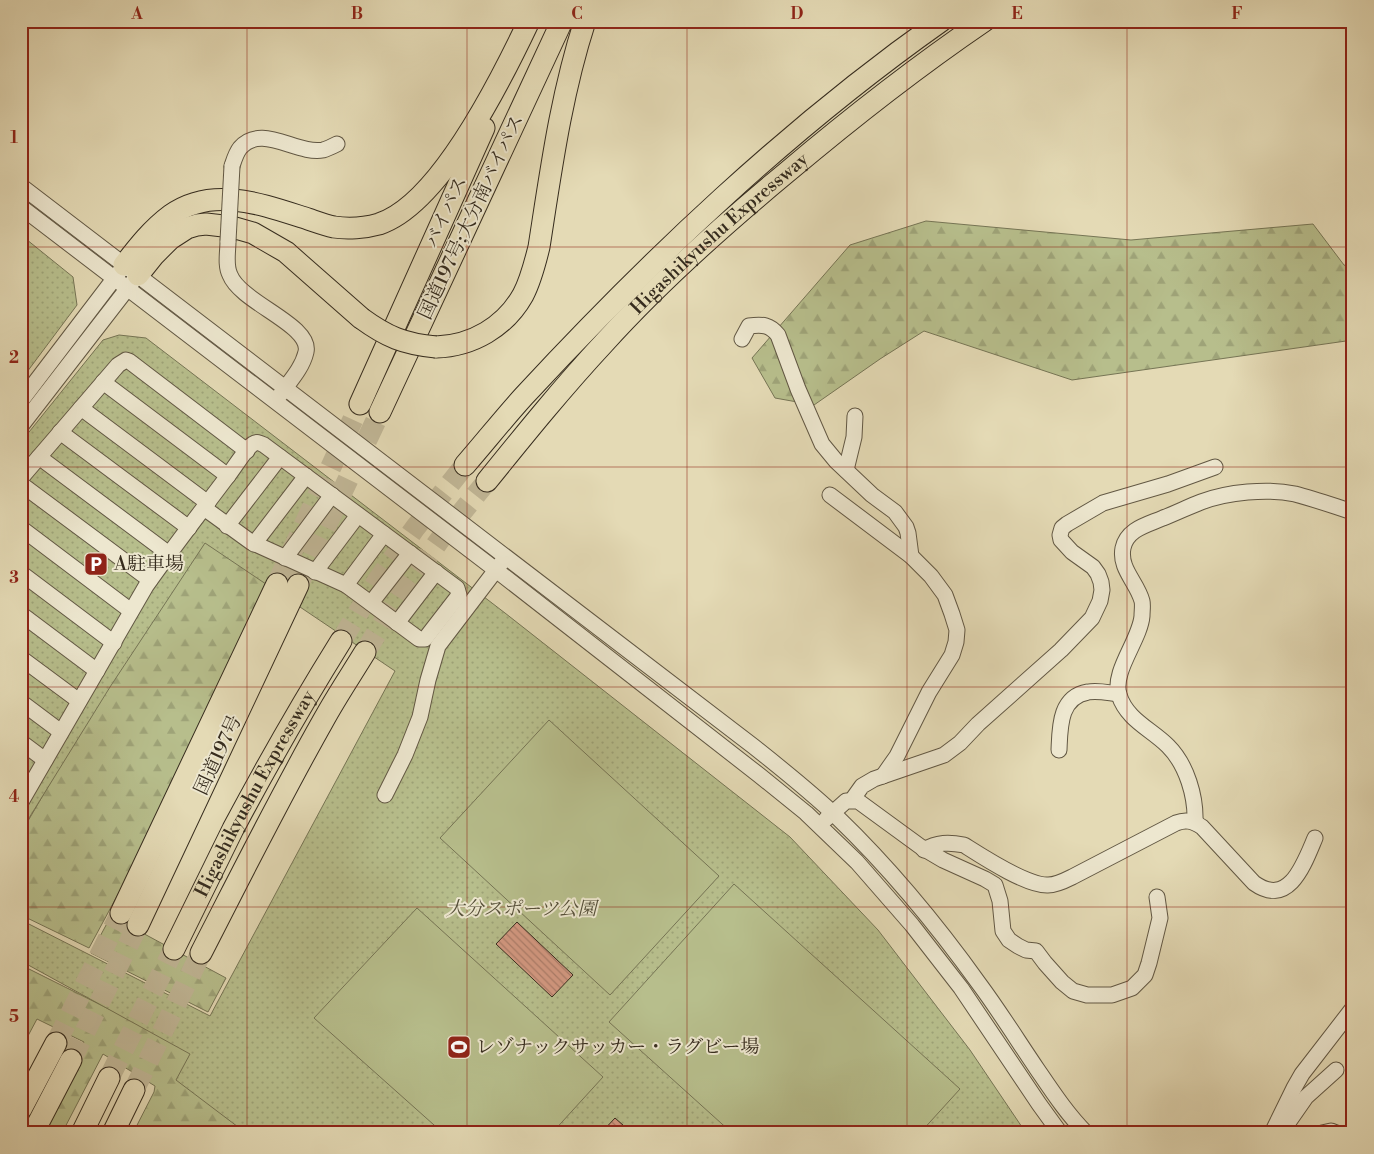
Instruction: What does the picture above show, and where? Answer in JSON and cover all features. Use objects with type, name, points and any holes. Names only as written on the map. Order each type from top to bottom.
[{"type":"highway","points":[[126,277],[152,232],[171,215],[192,205],[211,200],[224,199],[252,202],[334,227],[361,227],[379,224],[401,213],[422,196],[465,139],[529,21]]},
{"type":"highway","name":"バイパス","points":[[360,404],[470,158],[535,21]]},
{"type":"highway","name":"国道197号;大分南バイパス","points":[[380,412],[562,21]]},
{"type":"highway","points":[[126,277],[177,234],[197,225],[224,226],[254,233],[286,252],[361,318],[388,336],[409,344],[445,347],[463,343],[485,334],[514,307],[527,285],[539,247],[560,113],[585,21]]},
{"type":"highway","name":"Higashikyushu Expressway","points":[[465,465],[524,396],[628,287],[733,188],[833,102],[941,21]]},
{"type":"highway","name":"Higashikyushu Expressway","points":[[487,481],[604,342],[662,283],[740,210],[845,123],[984,21]]},
{"type":"highway","name":"国道197号","points":[[277,584],[130,919],[298,585]]},
{"type":"highway","name":"Higashikyushu Expressway","points":[[174,949],[259,781],[341,641]]},
{"type":"highway","name":"Higashikyushu Expressway","points":[[202,953],[292,777],[364,652]]},
{"type":"highway","points":[[21,1109],[56,1043]]},
{"type":"highway","points":[[33,1133],[71,1060]]},
{"type":"highway","points":[[82,1133],[109,1078]]},
{"type":"highway","points":[[113,1133],[134,1090]]},
{"type":"street","points":[[275,401],[302,363],[306,351],[304,340],[296,329],[235,285],[229,274],[228,241],[232,166],[239,150],[256,138],[268,138],[307,150],[323,150],[337,144]]},
{"type":"street","points":[[21,186],[126,277],[275,401],[767,781],[819,825],[872,879],[938,958],[961,988],[1060,1133]]},
{"type":"street","points":[[21,207],[126,277],[285,388],[804,787],[865,846],[931,920],[981,986],[1053,1093],[1086,1133]]},
{"type":"street","points":[[21,401],[126,277]]},
{"type":"street","points":[[21,426],[126,277]]},
{"type":"street","points":[[742,338],[749,326],[764,325],[773,329],[778,336],[822,444],[872,495],[895,512],[906,527],[911,556]]},
{"type":"street","points":[[21,478],[103,382],[121,362],[126,360],[247,451]]},
{"type":"street","points":[[103,382],[228,476]]},
{"type":"street","points":[[81,408],[206,505],[227,526],[254,544],[346,585],[419,639],[432,642]]},
{"type":"street","points":[[846,470],[854,437],[855,416]]},
{"type":"street","points":[[60,432],[189,528]]},
{"type":"street","points":[[24,791],[45,760],[150,580],[252,444],[258,442],[457,588],[459,595],[432,642],[428,680],[420,717],[405,756],[385,795]]},
{"type":"street","points":[[39,457],[169,554]]},
{"type":"street","points":[[227,526],[280,457]]},
{"type":"street","points":[[852,800],[862,786],[883,776],[944,755],[960,743],[978,724],[1061,650],[1092,618],[1100,601],[1101,582],[1093,567],[1072,552],[1061,540],[1062,528],[1103,503],[1168,484],[1215,467]]},
{"type":"street","points":[[254,544],[306,476]]},
{"type":"street","points":[[21,484],[150,580]]},
{"type":"street","points":[[1195,822],[1194,802],[1182,766],[1168,746],[1135,720],[1125,707],[1119,694],[1118,685],[1122,669],[1142,617],[1142,601],[1122,559],[1123,548],[1128,536],[1140,527],[1202,502],[1246,492],[1294,494],[1353,512]]},
{"type":"street","points":[[285,558],[332,495]]},
{"type":"street","points":[[830,495],[911,556],[931,576],[945,596],[957,630],[952,655],[929,692],[897,756],[883,776]]},
{"type":"street","points":[[315,572],[358,515]]},
{"type":"street","points":[[21,528],[131,611]]},
{"type":"street","points":[[346,585],[384,534]]},
{"type":"street","points":[[371,603],[410,553]]},
{"type":"street","points":[[432,642],[506,557]]},
{"type":"street","points":[[397,623],[436,572]]},
{"type":"street","points":[[21,573],[114,642]]},
{"type":"street","points":[[21,614],[97,671]]},
{"type":"street","points":[[21,658],[79,701]]},
{"type":"street","points":[[1059,750],[1061,717],[1068,704],[1077,696],[1088,692],[1119,694]]},
{"type":"street","points":[[21,702],[61,732]]},
{"type":"street","points":[[21,742],[45,760]]},
{"type":"street","points":[[819,825],[846,801],[858,801],[924,850],[985,878],[994,886],[1000,901],[1003,931],[1009,940],[1026,950],[1036,951],[1062,982],[1073,991],[1088,995],[1112,995],[1132,988],[1145,975],[1160,918],[1157,897]]},
{"type":"street","points":[[924,850],[932,845],[942,843],[964,845],[1024,879],[1048,885],[1059,883],[1074,876],[1182,820],[1195,822],[1202,827],[1254,883],[1262,889],[1277,891],[1284,888],[1295,878],[1315,838]]},
{"type":"street","points":[[1272,1133],[1302,1074],[1353,1008]]},
{"type":"street","points":[[1281,1133],[1306,1097],[1336,1070]]},
{"type":"street","points":[[1322,1133],[1331,1131],[1336,1133]]},
{"type":"green space","points":[[926,221],[1131,240],[1313,224],[1344,265],[1353,269],[1353,340],[1072,380],[924,331],[814,405],[775,398],[752,358],[850,245]]},
{"type":"green space","points":[[21,235],[73,277],[77,305],[21,380]]},
{"type":"green space","name":"大分スポーツ公園","points":[[119,335],[146,338],[505,613],[790,837],[878,930],[970,1050],[1026,1133],[246,1133],[176,1080],[190,1054],[21,961],[21,920],[210,1016],[395,671],[205,543],[110,687],[21,831],[21,442],[103,340]]},
{"type":"green space","points":[[205,535],[273,575],[137,859],[89,948],[21,915],[21,833],[152,608]]},
{"type":"green space","points":[[549,720],[719,876],[610,995],[440,838]]},
{"type":"green space","points":[[734,884],[960,1089],[920,1133],[732,1133],[609,1022]]},
{"type":"green space","name":"レゾナックサッカー・ラグビー場","points":[[417,908],[603,1077],[552,1133],[443,1133],[314,1018]]},
{"type":"green space","points":[[111,916],[226,978],[208,1012],[91,953]]},
{"type":"green space","points":[[21,965],[226,1071],[302,1133],[133,1133],[154,1092],[155,1086],[103,1054],[62,1133],[30,1133],[84,1042],[37,1019],[21,1049]]},
{"type":"building","points":[[517,922],[573,975],[552,997],[496,944]]},
{"type":"building","points":[[615,1118],[632,1133],[601,1133]]},
{"type":"tunnel","points":[[277,584],[360,404]]},
{"type":"tunnel","points":[[298,585],[380,412]]},
{"type":"tunnel","points":[[341,641],[378,580],[415,528],[465,465]]},
{"type":"tunnel","points":[[365,652],[401,594],[441,538],[487,481]]},
{"type":"tunnel","points":[[56,1043],[121,913]]},
{"type":"tunnel","points":[[71,1060],[138,925]]},
{"type":"tunnel","points":[[109,1078],[174,949]]},
{"type":"tunnel","points":[[134,1090],[201,953]]},
{"type":"place","name":"A駐車場","points":[[96,564]]},
{"type":"place","name":"レゾナックサッカー・ラグビー場","points":[[459,1047]]}]
